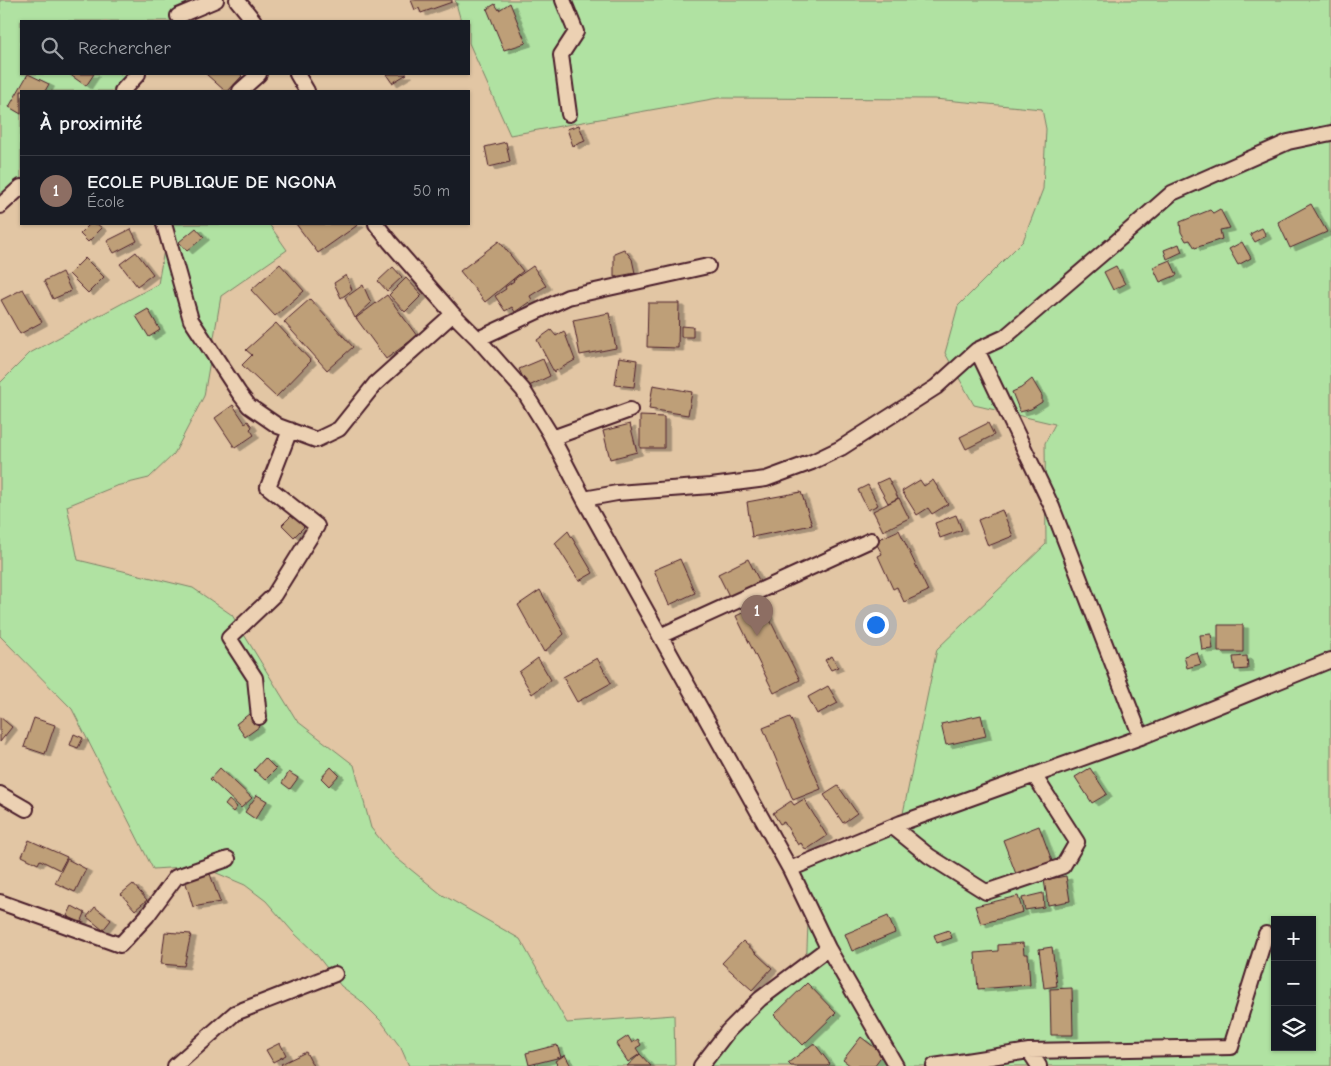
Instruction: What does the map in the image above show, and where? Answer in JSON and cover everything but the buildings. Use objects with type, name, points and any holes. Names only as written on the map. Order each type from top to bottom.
[{"type":"street","points":[[176,18],[184,0]]},
{"type":"street","points":[[176,18],[216,0]]},
{"type":"street","points":[[238,0],[253,20]]},
{"type":"street","points":[[563,0],[576,32],[561,55],[569,114]]},
{"type":"street","points":[[123,90],[137,75]]},
{"type":"street","points":[[241,90],[258,75]]},
{"type":"street","points":[[298,75],[306,90]]},
{"type":"street","points":[[584,499],[617,493],[710,486],[766,479],[812,462],[841,448],[936,387],[977,350],[1005,337],[1172,193],[1288,142],[1331,133]]},
{"type":"street","points":[[0,206],[20,188]]},
{"type":"street","points":[[164,225],[191,320],[249,406],[278,426],[316,440],[340,429],[375,384],[453,314]]},
{"type":"street","points":[[377,225],[453,314],[523,390],[552,438],[790,869],[828,948],[889,1062]]},
{"type":"street","points":[[478,339],[568,297],[708,266]]},
{"type":"street","points":[[977,350],[1052,506],[1141,737]]},
{"type":"street","points":[[552,438],[630,410]]},
{"type":"street","points":[[259,717],[254,678],[229,638],[274,595],[317,526],[268,487],[290,430]]},
{"type":"street","points":[[660,636],[871,540]]},
{"type":"street","points":[[790,869],[893,827],[1141,737],[1331,660]]},
{"type":"street","points":[[893,827],[929,856],[986,892],[1063,866],[1078,842],[1034,775]]},
{"type":"street","points":[[0,794],[26,809]]},
{"type":"street","points":[[0,903],[120,945],[147,916],[176,877],[228,859]]},
{"type":"street","points":[[934,1066],[1029,1051],[1231,1048],[1266,934]]},
{"type":"street","points":[[700,1066],[728,1031],[760,999],[828,948]]},
{"type":"street","points":[[175,1066],[235,1013],[334,974]]},
{"type":"street","points":[[1029,1051],[1039,1066]]},
{"type":"green space","points":[[0,0],[188,0],[179,20],[20,20],[20,75],[139,75],[122,90],[20,90],[20,183],[5,197],[0,193]]},
{"type":"green space","points":[[455,0],[1331,0],[1331,1066],[701,1066],[728,1031],[806,972],[809,899],[790,869],[901,823],[937,649],[1046,544],[1045,443],[1055,424],[974,405],[945,353],[958,306],[1023,241],[1043,189],[1046,129],[1042,109],[934,99],[718,98],[510,135],[470,45],[470,20],[461,20]]},
{"type":"green space","points":[[166,225],[270,225],[287,250],[221,296],[204,396],[174,454],[149,478],[116,486],[67,506],[78,560],[193,588],[232,615],[297,721],[354,765],[371,828],[394,856],[441,894],[520,939],[567,1023],[674,1015],[675,1066],[409,1066],[401,1048],[381,1021],[360,1000],[341,986],[316,954],[293,932],[266,901],[245,885],[200,866],[153,869],[72,709],[0,636],[0,383],[30,353],[158,284],[165,244]]},
{"type":"place","name":"ECOLE PUBLIQUE DE NGONA","points":[[757,636]]}]
